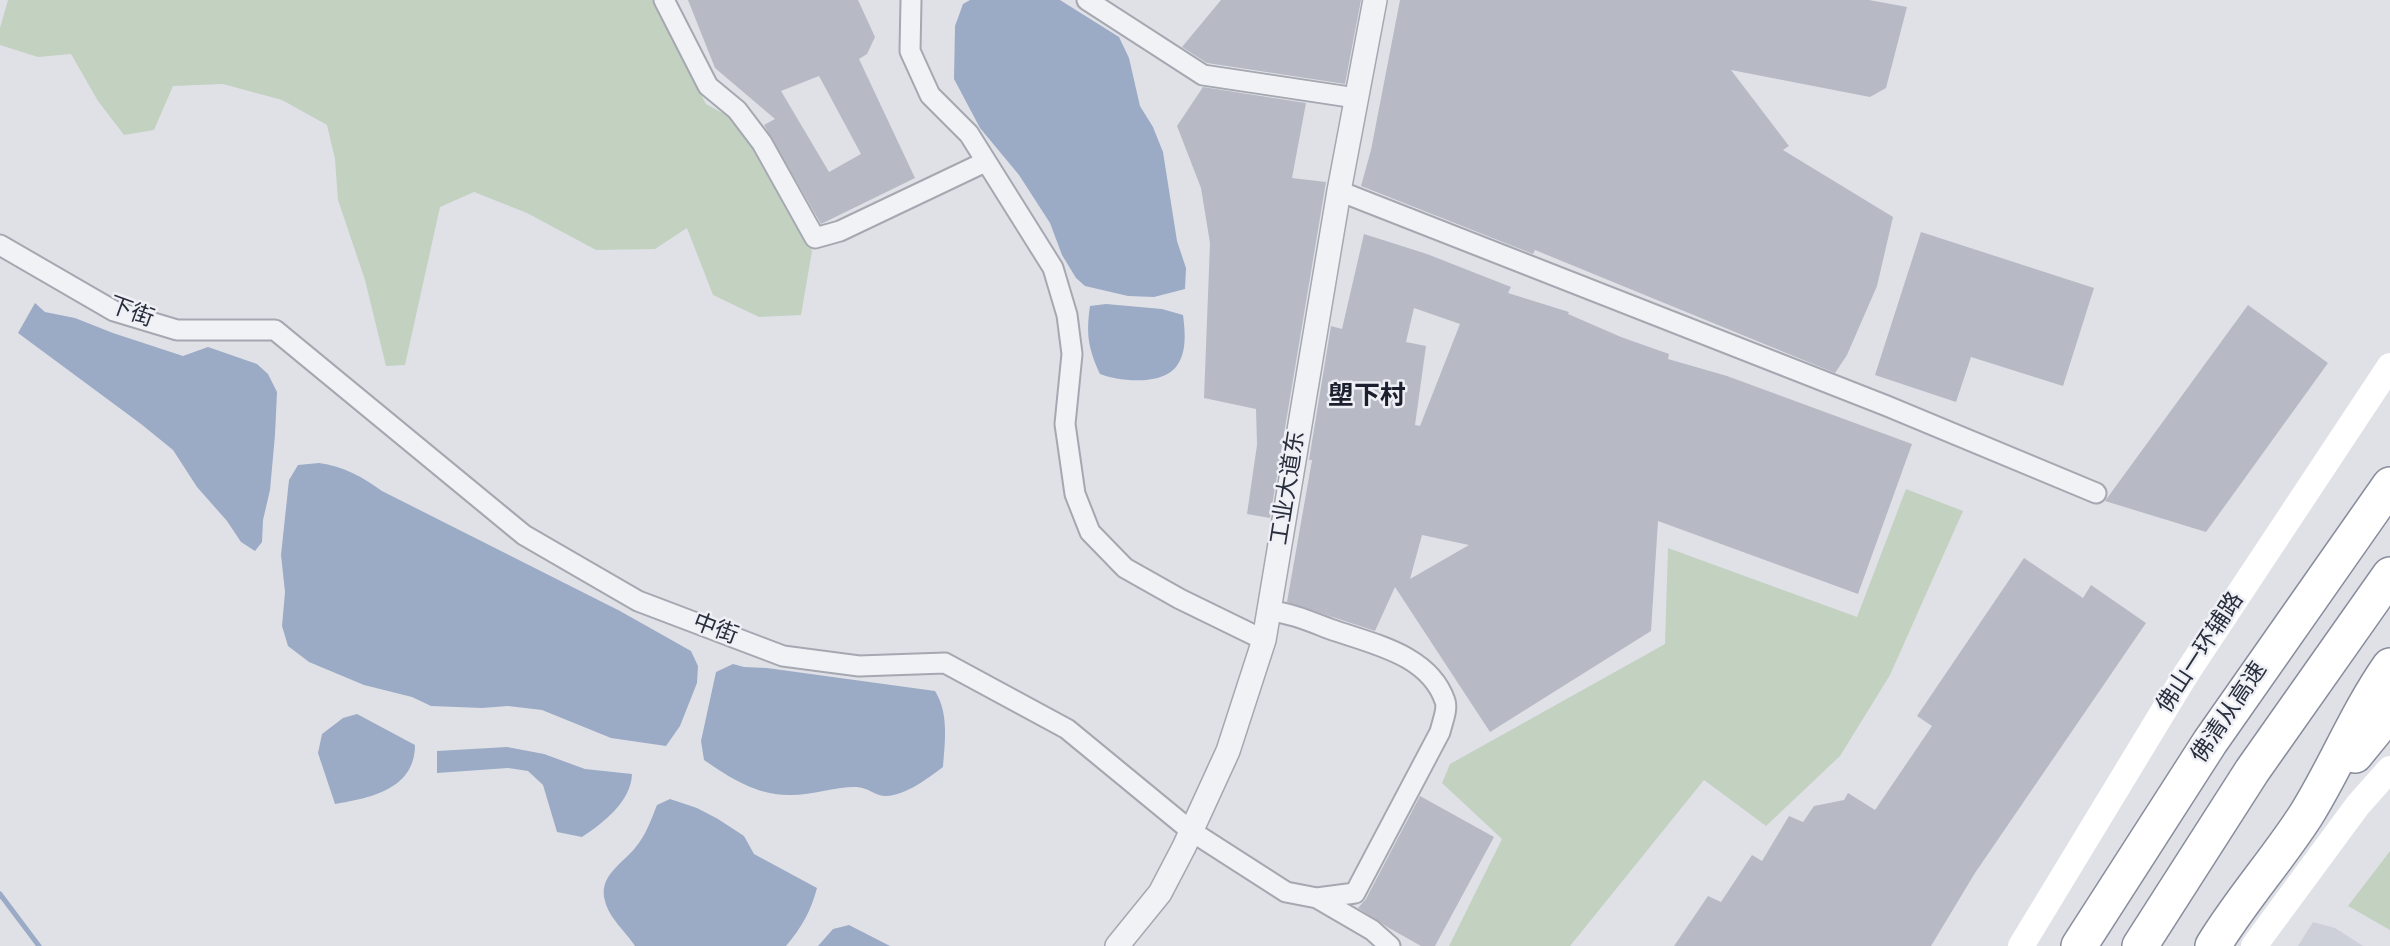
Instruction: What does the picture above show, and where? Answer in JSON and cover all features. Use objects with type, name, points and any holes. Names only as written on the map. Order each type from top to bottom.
[{"type":"highway","name":"佛清从高速","points":[[2079,946],[2204,751],[2390,485]]},
{"type":"highway","points":[[2140,946],[2252,771],[2390,575]]},
{"type":"highway","points":[[2306,814],[2369,696],[2390,666]]},
{"type":"highway","points":[[2213,946],[2234,912],[2306,814],[2390,712]]},
{"type":"main road","name":"佛山一环辅路","points":[[2021,946],[2186,674],[2390,366]]},
{"type":"main road","points":[[2255,946],[2358,805],[2390,769]]},
{"type":"street","points":[[664,0],[708,86],[737,110],[762,143],[815,238],[840,231],[985,162]]},
{"type":"street","points":[[911,0],[909,51],[930,95],[968,134],[1053,268],[1067,315],[1072,354],[1065,424],[1075,494],[1090,532],[1125,568],[1180,599],[1264,640]]},
{"type":"street","points":[[1087,0],[1203,75],[1356,98]]},
{"type":"street","name":"工业大道东","points":[[1117,946],[1160,893],[1191,831],[1228,751],[1264,640],[1339,191],[1375,0]]},
{"type":"street","points":[[1339,191],[1887,406],[2096,493]]},
{"type":"street","name":"下街","points":[[0,245],[114,311],[177,330],[275,330]]},
{"type":"street","name":"中街","points":[[275,330],[524,535],[638,601],[783,656],[859,666],[945,663],[1067,729],[1191,831],[1286,892],[1317,898]]},
{"type":"street","points":[[1269,611],[1291,613],[1383,646],[1409,660],[1434,679],[1446,704],[1440,732],[1355,893],[1317,898]]},
{"type":"street","points":[[1317,898],[1372,930],[1390,946]]},
{"type":"shaded area","points":[[2313,922],[2335,928],[2363,946],[2298,946]]},
{"type":"green space","points":[[8,0],[653,0],[706,104],[730,117],[766,157],[812,251],[801,315],[759,317],[713,295],[687,228],[655,249],[596,250],[527,213],[474,192],[440,207],[405,365],[386,366],[365,280],[338,200],[335,159],[327,125],[282,100],[223,84],[173,86],[154,130],[124,135],[98,101],[71,54],[38,57],[0,45],[0,28]]},
{"type":"green space","points":[[1906,489],[1963,511],[1890,675],[1840,756],[1766,826],[1704,780],[1570,946],[1449,946],[1502,839],[1442,783],[1450,764],[1665,644],[1668,548],[1857,617]]},
{"type":"green space","points":[[2390,851],[2390,930],[2348,906]]},
{"type":"water","points":[[970,0],[1060,0],[1119,37],[1129,58],[1140,106],[1153,127],[1163,152],[1177,241],[1186,268],[1185,289],[1154,297],[1128,296],[1085,286],[1076,278],[1062,255],[1050,223],[1019,175],[980,128],[954,79],[955,26],[963,4]]},
{"type":"water","points":[[35,303],[45,312],[75,318],[183,356],[208,347],[257,364],[268,374],[277,392],[275,435],[262,542],[255,551],[241,542],[227,521],[197,487],[173,450],[18,333]]},
{"type":"water","points":[[1106,304],[1162,309],[1183,315],[1183,353],[1172,371],[1153,379],[1142,380],[1119,379],[1100,374],[1089,341],[1089,316],[1090,306]]},
{"type":"water","points":[[319,463],[336,467],[368,481],[382,491],[620,611],[691,651],[698,666],[697,683],[680,726],[666,746],[611,738],[542,710],[508,706],[431,706],[412,697],[364,685],[309,662],[288,646],[282,626],[285,592],[281,555],[289,480],[298,465]]},
{"type":"water","points":[[733,664],[935,691],[944,718],[943,767],[909,790],[886,796],[855,787],[779,795],[745,785],[704,760],[701,741],[716,672]]},
{"type":"water","points":[[357,714],[415,745],[413,760],[408,772],[388,789],[335,804],[318,753],[322,734],[343,718]]},
{"type":"water","points":[[507,747],[544,754],[585,769],[632,774],[627,794],[614,811],[582,837],[557,832],[543,785],[528,771],[508,768],[437,773],[437,751]]},
{"type":"water","points":[[670,799],[718,819],[744,836],[754,854],[817,888],[805,918],[786,946],[635,946],[618,925],[605,901],[605,884],[612,871],[642,838],[657,805]]},
{"type":"water","points":[[849,925],[890,946],[818,946],[833,929]]},
{"type":"building","points":[[688,0],[858,0],[875,37],[867,54],[859,59],[915,178],[821,224],[764,125],[775,119],[715,68]],"holes":[[[819,76],[861,154],[829,172],[781,91]]]},
{"type":"building","points":[[1221,0],[1361,0],[1345,84],[1207,63],[1182,47]]},
{"type":"building","points":[[1400,0],[1869,0],[1907,7],[1886,88],[1870,97],[1731,70],[1789,146],[1783,150],[1893,217],[1877,286],[1847,355],[1835,373],[1535,250],[1533,254],[1361,186],[1371,150]]},
{"type":"building","points":[[1203,87],[1306,103],[1292,178],[1326,182],[1270,518],[1247,514],[1257,445],[1256,409],[1204,398],[1210,243],[1201,188],[1177,126]]},
{"type":"building","points":[[1921,232],[2094,288],[2063,386],[1971,357],[1956,402],[1875,375]]},
{"type":"building","points":[[1364,234],[1427,254],[1511,287],[1508,293],[1569,312],[1568,314],[1621,337],[1669,354],[1668,359],[1727,376],[1912,444],[1858,594],[1658,521],[1651,631],[1490,732],[1395,587],[1375,631],[1287,602],[1312,460],[1309,460],[1331,326],[1342,329]],"holes":[[[1414,308],[1460,324],[1420,426],[1415,425],[1426,346],[1406,342]],[[1422,535],[1469,545],[1410,579]]]},
{"type":"building","points":[[2248,305],[2328,363],[2206,532],[2105,501]]},
{"type":"building","points":[[2024,558],[2083,598],[2091,585],[2146,623],[1975,873],[1931,946],[1674,946],[1708,896],[1721,902],[1752,855],[1762,861],[1789,816],[1803,822],[1814,806],[1844,800],[1848,793],[1875,810],[1932,726],[1917,716]]},
{"type":"building","points":[[1420,796],[1494,837],[1435,946],[1421,946],[1358,908],[1366,899]]},
{"type":"waterway","points":[[0,894],[39,946]]},
{"type":"district","name":"塱下村","points":[[1367,397]]}]
